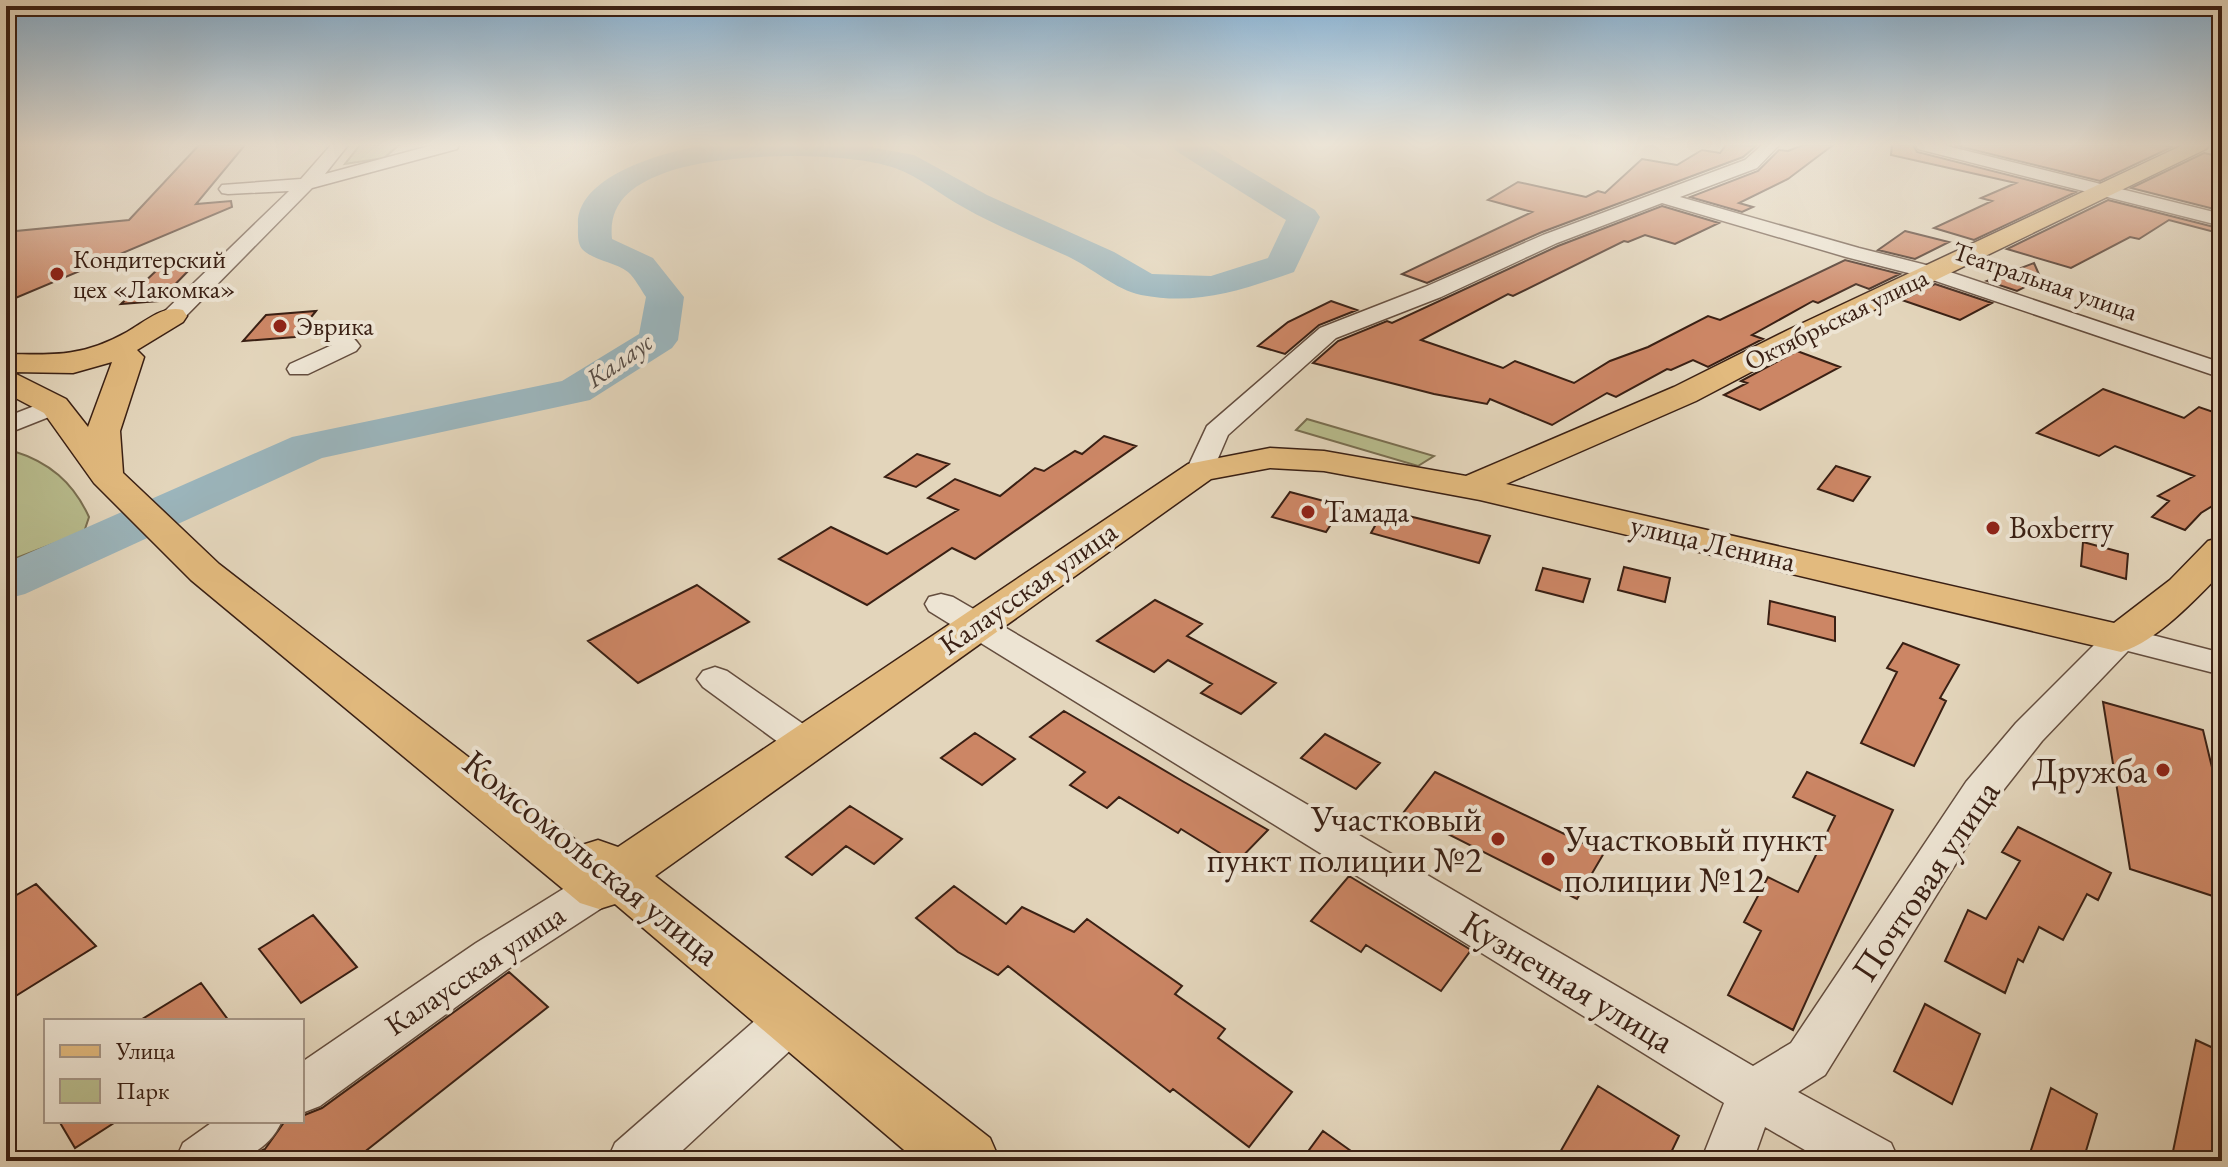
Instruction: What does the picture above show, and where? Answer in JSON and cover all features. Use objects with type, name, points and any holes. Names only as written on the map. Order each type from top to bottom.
[{"type":"main road","name":"Октябрьская улица","points":[[1470,487],[1685,394],[1931,272],[2088,199]]},
{"type":"main road","points":[[6,380],[55,406],[129,357],[173,316]]},
{"type":"main road","points":[[6,363],[60,365],[97,357],[133,342],[173,316]]},
{"type":"main road","points":[[106,476],[103,431],[129,357]]},
{"type":"main road","name":"Комсомольская улица","points":[[55,406],[106,476],[205,572],[602,881],[792,1018],[967,1161]]},
{"type":"main road","name":"улица Ленина","points":[[1200,471],[1270,458],[1324,461],[1470,487],[2121,638]]},
{"type":"main road","name":"Калаусская улица","points":[[602,881],[806,744],[959,614],[1200,471]]},
{"type":"main road","name":"Почтовая улица","points":[[2121,638],[2184,589],[2222,549]]},
{"type":"street","points":[[173,316],[290,199]]},
{"type":"street","points":[[1200,471],[1216,432],[1328,333],[1433,292],[1550,239],[1660,199]]},
{"type":"street","name":"Театральная улица","points":[[1669,199],[1853,253],[1931,272],[2222,371]]},
{"type":"street","points":[[2140,199],[2222,220]]},
{"type":"street","points":[[299,369],[348,346],[330,331]]},
{"type":"street","points":[[6,426],[55,406]]},
{"type":"street","name":"Кузнечная улица","points":[[959,614],[1753,1093],[1873,1161]]},
{"type":"street","name":"улица Ленина","points":[[2121,638],[2222,664]]},
{"type":"street","name":"Почтовая улица","points":[[1753,1093],[1808,1059],[1980,792],[2029,732],[2121,638]]},
{"type":"street","points":[[715,679],[806,744]]},
{"type":"street","name":"Калаусская улица","points":[[304,1089],[602,881]]},
{"type":"street","points":[[633,1161],[792,1018]]},
{"type":"street","points":[[1727,1161],[1753,1093]]},
{"type":"street","points":[[201,1161],[254,1123]]},
{"type":"green space","points":[[1307,419],[1434,456],[1418,466],[1296,430]]},
{"type":"green space","points":[[13,451],[49,467],[75,493],[89,517],[84,532],[6,562],[6,454]]},
{"type":"building","points":[[148,199],[200,199],[196,204],[231,201],[232,207],[6,302],[6,232],[129,220]]},
{"type":"building","points":[[1629,199],[1542,232],[1427,283],[1402,274],[1532,212],[1488,200]]},
{"type":"building","points":[[1699,199],[1746,199],[1739,203],[1753,207],[1742,212]]},
{"type":"building","points":[[1986,199],[2060,199],[1974,240],[1934,228],[1992,201]]},
{"type":"building","points":[[2176,199],[2222,199],[2222,211]]},
{"type":"building","points":[[2108,200],[2222,229],[2222,234],[2169,220],[2139,239],[2130,237],[2071,268],[2007,249]]},
{"type":"building","points":[[1662,206],[1719,223],[1675,244],[1645,235],[1624,241],[1513,296],[1508,294],[1421,340],[1503,368],[1515,361],[1574,383],[1610,361],[1648,347],[1708,316],[1720,320],[1845,260],[1900,274],[1869,289],[1856,284],[1818,303],[1813,301],[1752,335],[1763,339],[1708,367],[1693,360],[1667,369],[1616,397],[1607,393],[1552,425],[1490,399],[1487,404],[1434,394],[1313,363],[1338,341],[1387,321],[1392,323],[1558,246]]},
{"type":"building","points":[[1905,231],[1949,242],[1915,259],[1878,250]]},
{"type":"building","points":[[2034,263],[2041,279],[2017,291],[1987,281]]},
{"type":"building","points":[[192,267],[159,301],[121,304],[157,270]]},
{"type":"building","points":[[1935,284],[1992,303],[1960,320],[1902,300]]},
{"type":"building","points":[[1331,301],[1357,310],[1319,325],[1285,354],[1258,346],[1288,322]]},
{"type":"building","name":"Эврика","points":[[316,311],[295,337],[243,341],[266,315]]},
{"type":"building","points":[[1797,351],[1840,367],[1760,410],[1724,395],[1747,383],[1741,381]]},
{"type":"building","points":[[2103,389],[2184,418],[2199,407],[2222,415],[2222,500],[2201,513],[2185,530],[2152,517],[2169,501],[2158,496],[2194,476],[2115,446],[2099,456],[2037,433]]},
{"type":"building","points":[[1104,436],[1136,446],[975,559],[952,548],[867,605],[779,559],[831,527],[887,554],[958,510],[928,498],[955,479],[1000,496],[1035,468],[1044,471],[1075,451],[1082,454]]},
{"type":"building","points":[[917,454],[949,464],[916,487],[885,477]]},
{"type":"building","points":[[1836,466],[1870,477],[1853,501],[1818,489]]},
{"type":"building","name":"Тамада","points":[[1290,492],[1343,506],[1326,532],[1272,517]]},
{"type":"building","points":[[1384,510],[1490,536],[1479,563],[1371,533]]},
{"type":"building","points":[[2083,542],[2128,554],[2126,579],[2081,566]]},
{"type":"building","points":[[1624,567],[1670,578],[1665,602],[1618,590]]},
{"type":"building","points":[[1543,568],[1590,579],[1583,602],[1536,590]]},
{"type":"building","points":[[697,585],[749,622],[638,683],[588,641]]},
{"type":"building","points":[[1155,600],[1202,624],[1187,636],[1276,683],[1241,714],[1201,693],[1212,684],[1168,660],[1154,672],[1097,641]]},
{"type":"building","points":[[1770,601],[1835,617],[1835,641],[1768,624]]},
{"type":"building","points":[[1903,643],[1959,665],[1940,698],[1946,701],[1914,766],[1861,743],[1897,672],[1887,668]]},
{"type":"building","name":"Дружба","points":[[2103,702],[2203,730],[2222,809],[2222,899],[2130,869]]},
{"type":"building","points":[[1064,711],[1268,830],[1236,863],[1181,829],[1178,833],[1119,797],[1107,808],[1070,785],[1085,772],[1030,737]]},
{"type":"building","points":[[975,733],[1015,759],[982,785],[941,758]]},
{"type":"building","points":[[1325,734],[1380,763],[1356,789],[1301,758]]},
{"type":"building","points":[[1435,772],[1604,853],[1577,899],[1404,812]]},
{"type":"building","points":[[1807,772],[1893,810],[1793,1030],[1728,995],[1761,931],[1744,922],[1768,877],[1798,892],[1835,816],[1793,797]]},
{"type":"building","points":[[850,806],[902,839],[874,864],[846,846],[812,875],[786,857]]},
{"type":"building","points":[[2018,827],[2111,873],[2098,900],[2087,894],[2063,940],[2039,927],[2023,962],[2018,959],[2005,993],[1945,961],[1968,910],[1986,919],[2020,861],[2002,852]]},
{"type":"building","points":[[1349,876],[1471,950],[1441,991],[1366,945],[1361,952],[1311,921]]},
{"type":"building","points":[[36,884],[96,946],[6,1002],[6,901]]},
{"type":"building","points":[[954,886],[1006,924],[1022,907],[1074,932],[1087,919],[1182,986],[1175,994],[1225,1029],[1218,1038],[1292,1092],[1249,1147],[1173,1089],[1170,1092],[1008,966],[998,975],[958,952],[916,918]]},
{"type":"building","points":[[313,915],[357,967],[301,1003],[259,949]]},
{"type":"building","points":[[509,972],[548,1007],[353,1161],[239,1161],[265,1149],[284,1123],[304,1123],[304,1115],[322,1108]]},
{"type":"building","points":[[201,983],[228,1019],[142,1019]]},
{"type":"building","points":[[1925,1004],[1980,1034],[1952,1104],[1894,1071]]},
{"type":"building","points":[[2196,1040],[2222,1052],[2222,1161],[2171,1161]]},
{"type":"building","points":[[1598,1086],[1679,1136],[1667,1161],[1555,1161]]},
{"type":"building","points":[[2051,1088],[2097,1114],[2083,1161],[2050,1161],[2031,1150]]},
{"type":"building","points":[[60,1123],[114,1123],[75,1148]]},
{"type":"building","points":[[1323,1131],[1365,1161],[1301,1161]]},
{"type":"waterway","name":"Калаус","points":[[6,583],[308,447],[575,391],[658,340],[665,297],[641,265],[596,244],[594,219],[603,199]]},
{"type":"waterway","name":"Калаус","points":[[972,199],[1102,259],[1144,285],[1213,287],[1282,265],[1304,217],[1275,199]]},
{"type":"place","name":"Кондитерский цех «Лакомка»","points":[[57,274]]},
{"type":"place","name":"Эврика","points":[[280,326]]},
{"type":"place","name":"Тамада","points":[[1308,512]]},
{"type":"place","name":"Boxberry","points":[[1993,528]]},
{"type":"place","name":"Дружба","points":[[2163,770]]},
{"type":"place","name":"Участковый пункт полиции №2","points":[[1498,839]]},
{"type":"place","name":"Участковый пункт полиции №12","points":[[1548,859]]}]
